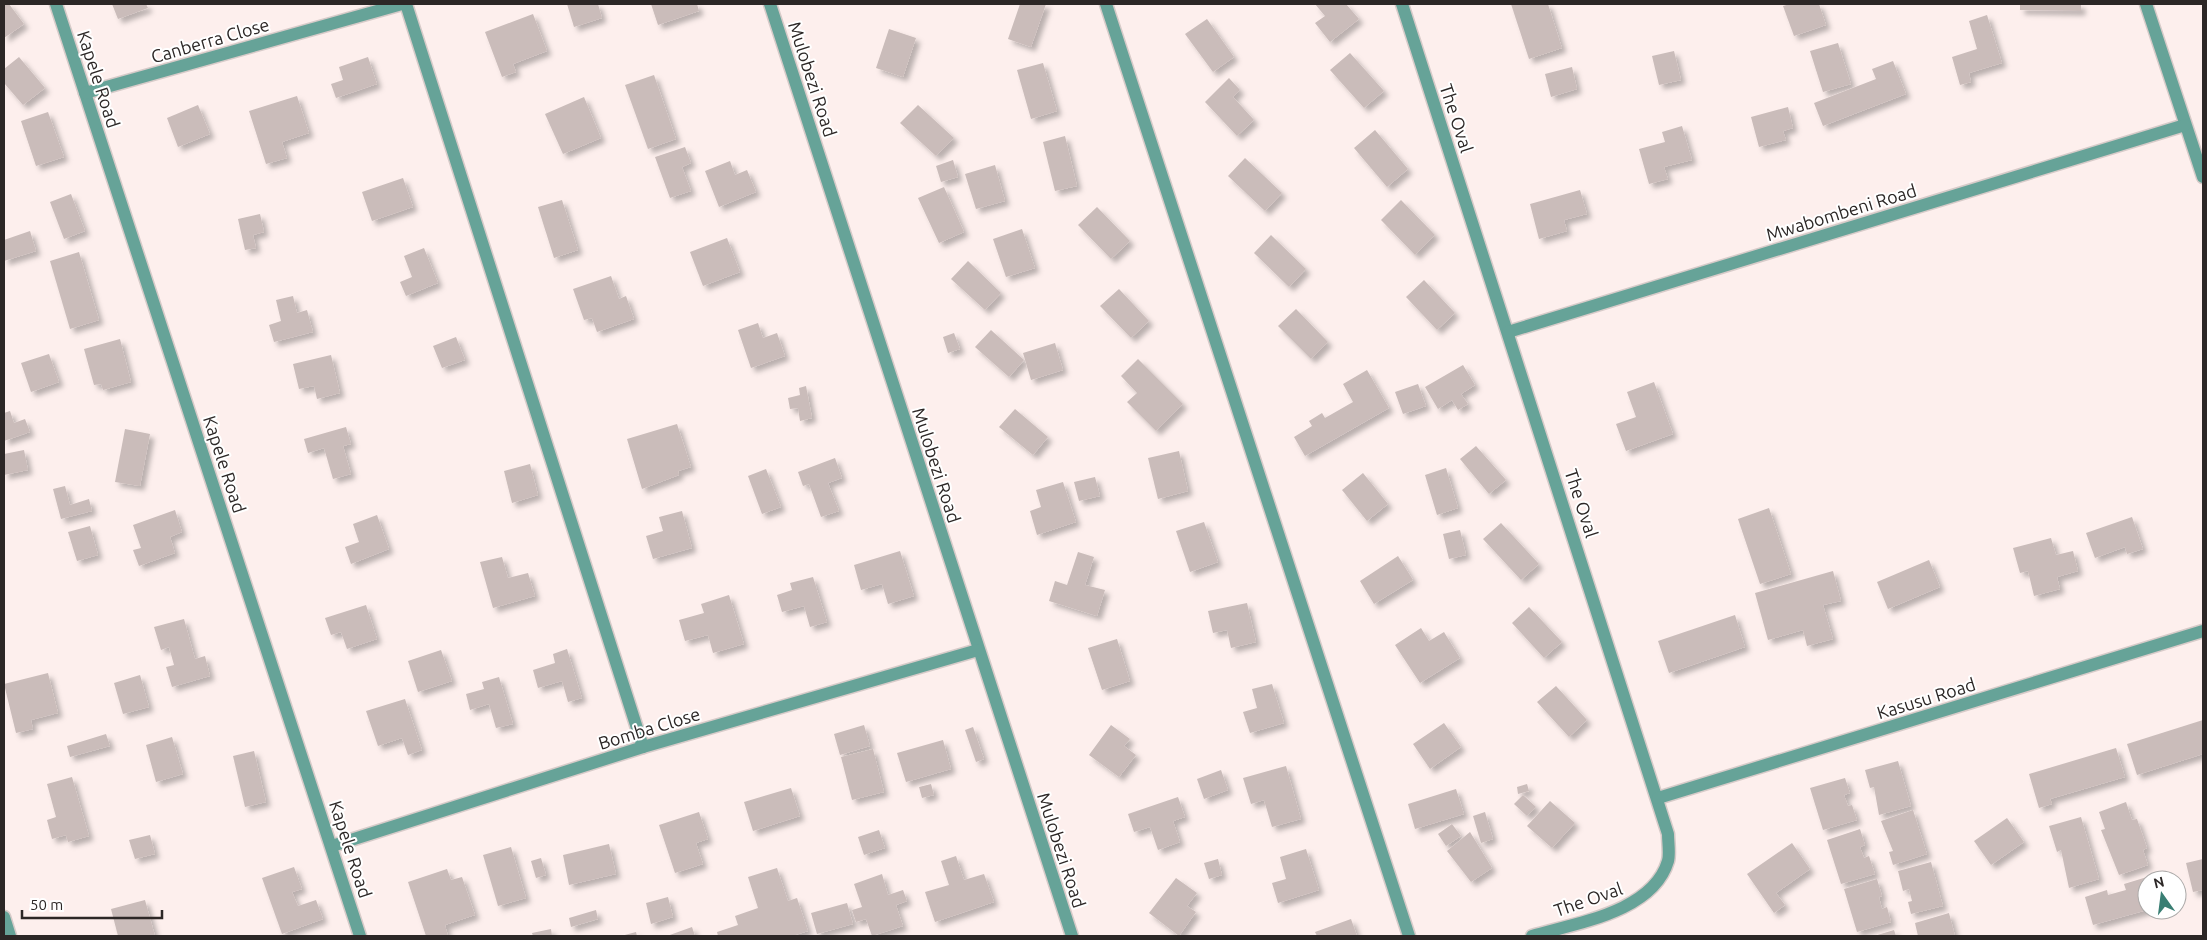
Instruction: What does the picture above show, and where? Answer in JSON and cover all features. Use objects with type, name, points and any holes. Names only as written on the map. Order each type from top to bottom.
[{"type":"street","name":"Kapele Road","points":[[56,4],[360,936]]},
{"type":"street","name":"Canberra Close","points":[[85,93],[402,4]]},
{"type":"street","points":[[406,4],[643,747]]},
{"type":"street","name":"Mulobezi Road","points":[[770,4],[1072,936]]},
{"type":"street","points":[[1106,4],[1409,936]]},
{"type":"street","name":"The Oval","points":[[1402,4],[1668,834],[1668,861],[1654,886],[1628,907],[1532,936]]},
{"type":"street","points":[[2146,4],[2203,177]]},
{"type":"street","name":"Mwabombeni Road","points":[[1508,332],[2185,125]]},
{"type":"street","name":"Kasusu Road","points":[[1658,798],[2203,632]]},
{"type":"street","name":"Bomba Close","points":[[332,846],[643,747],[978,650]]},
{"type":"street","points":[[4,917],[10,936]]},
{"type":"building","points":[[4,4],[9,4],[24,24],[4,38]]},
{"type":"building","points":[[112,4],[146,4],[148,8],[118,19]]},
{"type":"building","points":[[567,4],[598,4],[602,18],[574,27]]},
{"type":"building","points":[[651,4],[697,4],[699,11],[658,25]]},
{"type":"building","points":[[1020,4],[1046,4],[1031,47],[1008,39]]},
{"type":"building","points":[[1315,4],[1346,4],[1359,19],[1330,42],[1315,23],[1325,16]]},
{"type":"building","points":[[1511,4],[1548,4],[1562,48],[1529,59]]},
{"type":"building","points":[[1790,4],[1819,4],[1826,25],[1794,36],[1783,6]]},
{"type":"building","points":[[2020,4],[2081,4],[2081,11],[2020,10]]},
{"type":"building","points":[[533,14],[547,51],[513,64],[516,72],[502,77],[485,32]]},
{"type":"building","points":[[1987,15],[2002,63],[1969,73],[1971,82],[1960,85],[1952,57],[1977,49],[1969,21]]},
{"type":"building","points":[[1207,19],[1234,57],[1213,72],[1185,34]]},
{"type":"building","points":[[889,29],[916,38],[903,77],[876,68]]},
{"type":"building","points":[[1838,43],[1851,84],[1823,92],[1810,51]]},
{"type":"building","points":[[1674,51],[1681,80],[1659,85],[1652,56]]},
{"type":"building","points":[[1350,53],[1384,91],[1364,108],[1330,70]]},
{"type":"building","points":[[19,57],[45,88],[23,105],[4,83],[4,69]]},
{"type":"building","points":[[368,57],[377,84],[336,98],[331,84],[343,80],[339,67]]},
{"type":"building","points":[[1893,61],[1906,94],[1823,126],[1814,103],[1876,79],[1872,69]]},
{"type":"building","points":[[1043,63],[1057,111],[1031,119],[1017,70]]},
{"type":"building","points":[[1572,67],[1577,89],[1551,97],[1545,74]]},
{"type":"building","points":[[654,75],[676,139],[648,149],[625,85]]},
{"type":"building","points":[[1229,78],[1240,90],[1233,97],[1254,120],[1237,136],[1205,102]]},
{"type":"building","points":[[297,96],[309,133],[282,142],[287,158],[266,164],[249,111]]},
{"type":"building","points":[[584,97],[601,138],[563,154],[545,114]]},
{"type":"building","points":[[198,105],[210,134],[178,147],[167,118]]},
{"type":"building","points":[[918,105],[954,138],[936,156],[900,123]]},
{"type":"building","points":[[1788,107],[1793,128],[1783,131],[1786,140],[1759,147],[1751,117]]},
{"type":"building","points":[[48,112],[64,157],[36,166],[21,121]]},
{"type":"building","points":[[1682,126],[1692,160],[1664,167],[1668,179],[1649,184],[1639,149],[1665,142],[1662,132]]},
{"type":"building","points":[[1375,130],[1408,169],[1387,187],[1354,148]]},
{"type":"building","points":[[1065,136],[1077,186],[1055,191],[1043,142]]},
{"type":"building","points":[[685,147],[691,163],[682,167],[691,191],[670,198],[655,157]]},
{"type":"building","points":[[1245,158],[1282,193],[1265,211],[1228,176]]},
{"type":"building","points":[[953,160],[958,177],[941,182],[936,166]]},
{"type":"building","points":[[730,161],[735,175],[747,170],[756,192],[719,207],[705,171]]},
{"type":"building","points":[[995,165],[1005,201],[976,209],[965,174]]},
{"type":"building","points":[[403,178],[413,207],[372,221],[362,192]]},
{"type":"building","points":[[944,187],[964,232],[939,243],[918,198]]},
{"type":"building","points":[[1580,190],[1587,214],[1564,220],[1567,231],[1539,239],[1530,204]]},
{"type":"building","points":[[71,194],[85,231],[64,239],[50,202]]},
{"type":"building","points":[[562,200],[578,250],[554,258],[538,207]]},
{"type":"building","points":[[1401,200],[1435,235],[1415,255],[1381,220]]},
{"type":"building","points":[[1097,207],[1130,241],[1111,259],[1078,225]]},
{"type":"building","points":[[260,214],[264,232],[253,235],[256,248],[245,250],[238,219]]},
{"type":"building","points":[[1022,229],[1035,268],[1006,277],[993,239]]},
{"type":"building","points":[[30,231],[36,251],[4,261],[4,240]]},
{"type":"building","points":[[1271,235],[1306,269],[1289,287],[1254,253]]},
{"type":"building","points":[[727,238],[740,272],[703,286],[690,252]]},
{"type":"building","points":[[424,248],[438,283],[406,296],[400,282],[412,277],[404,256]]},
{"type":"building","points":[[79,252],[99,320],[70,329],[50,261]]},
{"type":"building","points":[[968,261],[1001,293],[985,310],[951,279]]},
{"type":"building","points":[[611,276],[619,299],[626,296],[634,319],[597,332],[592,318],[584,320],[573,289]]},
{"type":"building","points":[[1424,280],[1455,313],[1437,330],[1406,297]]},
{"type":"building","points":[[1119,289],[1149,321],[1131,338],[1100,306]]},
{"type":"building","points":[[293,296],[297,313],[307,310],[313,332],[274,342],[269,325],[281,321],[276,300]]},
{"type":"building","points":[[1296,309],[1328,342],[1311,359],[1278,326]]},
{"type":"building","points":[[758,323],[763,338],[777,333],[785,356],[751,368],[738,330]]},
{"type":"building","points":[[991,330],[1024,360],[1009,377],[975,347]]},
{"type":"building","points":[[954,333],[960,349],[948,353],[943,337]]},
{"type":"building","points":[[456,337],[465,360],[442,368],[433,346]]},
{"type":"building","points":[[120,339],[131,382],[103,390],[101,384],[94,385],[84,349]]},
{"type":"building","points":[[1055,343],[1063,370],[1031,380],[1023,353]]},
{"type":"building","points":[[49,354],[59,382],[31,392],[21,363]]},
{"type":"building","points":[[331,355],[340,393],[317,399],[314,386],[299,389],[293,364]]},
{"type":"building","points":[[1138,359],[1183,404],[1156,431],[1127,402],[1137,393],[1121,376]]},
{"type":"building","points":[[1463,365],[1475,385],[1461,394],[1468,404],[1458,410],[1452,400],[1438,409],[1425,387]]},
{"type":"building","points":[[1367,370],[1389,408],[1305,456],[1294,437],[1312,426],[1309,421],[1322,413],[1325,418],[1353,402],[1343,384]]},
{"type":"building","points":[[1654,382],[1673,434],[1626,451],[1616,424],[1636,417],[1627,392]]},
{"type":"building","points":[[1418,384],[1426,406],[1403,414],[1395,392]]},
{"type":"building","points":[[806,386],[812,418],[800,421],[798,408],[790,409],[788,398],[800,395],[799,388]]},
{"type":"building","points":[[1015,409],[1048,437],[1033,455],[999,427]]},
{"type":"building","points":[[10,411],[14,423],[25,419],[30,432],[4,441],[4,413]]},
{"type":"building","points":[[677,424],[691,467],[678,471],[679,475],[642,489],[627,439]]},
{"type":"building","points":[[346,427],[351,444],[343,446],[351,474],[333,479],[324,448],[308,453],[304,439]]},
{"type":"building","points":[[125,429],[150,434],[140,486],[115,482]]},
{"type":"building","points":[[1476,446],[1506,480],[1489,494],[1460,459]]},
{"type":"building","points":[[24,450],[28,470],[4,475],[4,454]]},
{"type":"building","points":[[1179,451],[1188,491],[1158,499],[1148,458]]},
{"type":"building","points":[[835,458],[842,478],[828,483],[839,511],[821,517],[809,484],[803,486],[798,472]]},
{"type":"building","points":[[530,464],[538,495],[512,503],[504,471]]},
{"type":"building","points":[[1446,468],[1458,508],[1437,515],[1425,475]]},
{"type":"building","points":[[766,469],[781,507],[762,514],[748,476]]},
{"type":"building","points":[[1363,473],[1388,504],[1367,521],[1342,490]]},
{"type":"building","points":[[1095,477],[1100,496],[1079,501],[1074,482]]},
{"type":"building","points":[[1063,482],[1076,522],[1037,535],[1030,511],[1041,507],[1036,490]]},
{"type":"building","points":[[65,486],[70,505],[89,499],[92,511],[61,519],[53,489]]},
{"type":"building","points":[[1769,508],[1791,574],[1760,584],[1738,519]]},
{"type":"building","points":[[175,510],[182,532],[170,537],[175,553],[139,566],[133,550],[141,548],[133,525]]},
{"type":"building","points":[[682,511],[692,548],[653,559],[646,536],[663,531],[659,517]]},
{"type":"building","points":[[377,515],[389,549],[351,564],[345,547],[359,542],[353,524]]},
{"type":"building","points":[[2132,517],[2143,549],[2127,554],[2125,547],[2095,558],[2086,533]]},
{"type":"building","points":[[1204,522],[1218,562],[1190,572],[1176,531]]},
{"type":"building","points":[[1501,523],[1539,564],[1521,580],[1483,539]]},
{"type":"building","points":[[90,526],[98,555],[77,561],[68,532]]},
{"type":"building","points":[[1460,530],[1466,555],[1449,559],[1443,534]]},
{"type":"building","points":[[2051,538],[2056,555],[2073,551],[2078,571],[2057,577],[2060,589],[2034,596],[2028,571],[2020,573],[2013,548]]},
{"type":"building","points":[[900,551],[914,596],[888,604],[882,584],[861,590],[854,565]]},
{"type":"building","points":[[1078,552],[1094,557],[1085,585],[1105,590],[1097,616],[1049,601],[1055,581],[1067,585]]},
{"type":"building","points":[[1398,556],[1413,580],[1374,604],[1360,581]]},
{"type":"building","points":[[502,557],[508,578],[528,573],[535,596],[493,608],[480,562]]},
{"type":"building","points":[[1929,560],[1940,587],[1888,609],[1877,582]]},
{"type":"building","points":[[1833,571],[1841,601],[1823,605],[1833,639],[1807,646],[1803,630],[1768,640],[1755,593]]},
{"type":"building","points":[[813,577],[827,622],[810,627],[804,606],[782,612],[777,595],[792,590],[790,583]]},
{"type":"building","points":[[729,595],[744,644],[713,653],[708,635],[685,641],[679,620],[704,613],[701,604]]},
{"type":"building","points":[[1247,603],[1256,642],[1231,648],[1227,630],[1213,633],[1208,611]]},
{"type":"building","points":[[366,605],[377,639],[347,649],[341,632],[331,635],[325,618]]},
{"type":"building","points":[[1529,607],[1562,642],[1544,658],[1512,623]]},
{"type":"building","points":[[1735,615],[1745,647],[1669,673],[1658,641]]},
{"type":"building","points":[[184,619],[195,659],[205,656],[210,676],[172,687],[166,667],[174,665],[169,647],[161,650],[154,627]]},
{"type":"building","points":[[1421,628],[1429,641],[1444,632],[1460,658],[1420,683],[1395,645]]},
{"type":"building","points":[[1117,639],[1130,681],[1102,690],[1088,648]]},
{"type":"building","points":[[567,649],[582,698],[568,702],[562,681],[538,688],[533,670],[555,663],[553,654]]},
{"type":"building","points":[[441,650],[452,681],[418,692],[408,661]]},
{"type":"building","points":[[48,673],[58,713],[31,720],[33,729],[16,733],[4,684]]},
{"type":"building","points":[[140,675],[149,707],[123,714],[114,683]]},
{"type":"building","points":[[499,677],[513,724],[496,728],[489,704],[470,710],[466,694],[484,689],[482,682]]},
{"type":"building","points":[[1272,684],[1284,723],[1250,733],[1243,712],[1257,708],[1252,689]]},
{"type":"building","points":[[1556,686],[1587,720],[1569,737],[1537,702]]},
{"type":"building","points":[[405,699],[422,750],[408,755],[402,738],[378,746],[366,711]]},
{"type":"building","points":[[2203,720],[2203,754],[2137,775],[2127,744]]},
{"type":"building","points":[[1444,723],[1461,747],[1430,769],[1413,744]]},
{"type":"building","points":[[864,725],[870,746],[840,755],[834,734]]},
{"type":"building","points":[[1111,725],[1130,739],[1124,746],[1136,755],[1119,777],[1089,755]]},
{"type":"building","points":[[973,727],[984,759],[976,762],[965,730]]},
{"type":"building","points":[[106,734],[110,746],[70,757],[67,746]]},
{"type":"building","points":[[172,737],[183,774],[156,782],[146,745]]},
{"type":"building","points":[[943,740],[951,769],[906,782],[897,753]]},
{"type":"building","points":[[2116,748],[2125,777],[2050,799],[2052,804],[2039,808],[2029,774]]},
{"type":"building","points":[[873,749],[884,792],[852,800],[841,757]]},
{"type":"building","points":[[254,751],[266,802],[245,807],[233,756]]},
{"type":"building","points":[[1898,761],[1911,806],[1879,815],[1874,787],[1870,788],[1865,770]]},
{"type":"building","points":[[1286,766],[1301,819],[1272,827],[1264,800],[1251,804],[1243,778]]},
{"type":"building","points":[[1221,770],[1228,790],[1204,799],[1197,779]]},
{"type":"building","points":[[72,777],[89,836],[68,842],[66,835],[52,839],[47,820],[56,817],[47,784]]},
{"type":"building","points":[[1845,778],[1850,793],[1844,795],[1848,806],[1852,805],[1857,820],[1823,830],[1810,788]]},
{"type":"building","points":[[931,784],[934,795],[922,798],[919,787]]},
{"type":"building","points":[[1527,784],[1529,791],[1518,794],[1517,787]]},
{"type":"building","points":[[791,788],[800,816],[753,831],[744,802]]},
{"type":"building","points":[[1456,789],[1464,814],[1415,829],[1408,804]]},
{"type":"building","points":[[1523,795],[1536,807],[1527,816],[1514,804]]},
{"type":"building","points":[[1178,797],[1185,817],[1173,821],[1180,842],[1158,850],[1150,827],[1134,832],[1128,814]]},
{"type":"building","points":[[1550,801],[1575,823],[1552,848],[1527,826]]},
{"type":"building","points":[[2126,802],[2132,820],[2137,819],[2147,848],[2143,850],[2148,865],[2119,875],[2101,830],[2105,829],[2099,812]]},
{"type":"building","points":[[1913,810],[1927,854],[1893,865],[1889,852],[1893,851],[1881,821]]},
{"type":"building","points":[[699,812],[708,839],[696,843],[703,864],[675,873],[659,825]]},
{"type":"building","points":[[1485,812],[1493,839],[1481,843],[1473,816]]},
{"type":"building","points":[[2081,817],[2099,879],[2069,888],[2061,850],[2057,852],[2049,826]]},
{"type":"building","points":[[2007,818],[2024,842],[1991,865],[1974,841]]},
{"type":"building","points":[[1452,824],[1461,836],[1446,846],[1438,834]]},
{"type":"building","points":[[1860,829],[1865,845],[1860,847],[1864,858],[1869,856],[1875,874],[1841,884],[1827,840]]},
{"type":"building","points":[[879,830],[885,848],[864,855],[858,837]]},
{"type":"building","points":[[1470,832],[1492,868],[1471,882],[1447,851]]},
{"type":"building","points":[[150,835],[155,854],[135,859],[129,840]]},
{"type":"building","points":[[1792,843],[1810,869],[1776,893],[1785,905],[1774,913],[1747,874]]},
{"type":"building","points":[[609,844],[616,874],[569,885],[563,855]]},
{"type":"building","points":[[511,847],[526,898],[498,906],[483,855]]},
{"type":"building","points":[[1306,849],[1319,890],[1278,903],[1272,883],[1286,879],[1280,857]]},
{"type":"building","points":[[956,856],[964,880],[984,874],[994,902],[935,922],[925,892],[949,885],[941,861]]},
{"type":"building","points":[[541,858],[546,875],[536,878],[531,861]]},
{"type":"building","points":[[1218,859],[1222,875],[1209,879],[1204,863]]},
{"type":"building","points":[[2203,859],[2203,890],[2193,892],[2186,863]]},
{"type":"building","points":[[1931,862],[1943,906],[1911,914],[1908,902],[1912,901],[1909,889],[1903,891],[1898,871]]},
{"type":"building","points":[[294,867],[302,889],[292,892],[298,906],[316,900],[323,919],[282,934],[262,878]]},
{"type":"building","points":[[777,868],[788,901],[797,898],[808,931],[792,936],[718,936],[717,932],[738,925],[735,916],[758,908],[748,877]]},
{"type":"building","points":[[447,869],[451,880],[462,877],[475,915],[445,925],[448,936],[426,936],[408,882]]},
{"type":"building","points":[[882,874],[888,895],[903,890],[907,901],[896,905],[903,926],[872,936],[866,919],[856,922],[852,910],[862,907],[854,884]]},
{"type":"building","points":[[1176,878],[1197,893],[1187,906],[1196,912],[1179,936],[1149,913]]},
{"type":"building","points":[[1877,879],[1882,896],[1879,897],[1882,909],[1887,907],[1891,922],[1857,932],[1844,889]]},
{"type":"building","points":[[2137,880],[2137,913],[2093,925],[2085,897],[2107,890],[2108,895],[2126,890],[2124,884]]},
{"type":"building","points":[[668,897],[673,917],[651,924],[646,903]]},
{"type":"building","points":[[145,900],[155,936],[118,936],[111,909]]},
{"type":"building","points":[[847,903],[853,924],[817,934],[811,913]]},
{"type":"building","points":[[596,910],[598,919],[571,927],[569,918]]},
{"type":"building","points":[[1949,913],[1955,936],[1918,936],[1915,923]]},
{"type":"building","points":[[1351,919],[1357,936],[1317,936],[1315,932]]},
{"type":"building","points":[[692,927],[695,936],[667,936]]},
{"type":"building","points":[[551,929],[552,936],[533,936],[532,933]]},
{"type":"building","points":[[1894,930],[1896,936],[1874,936]]},
{"type":"building","points":[[636,932],[637,936],[621,936]]}]
